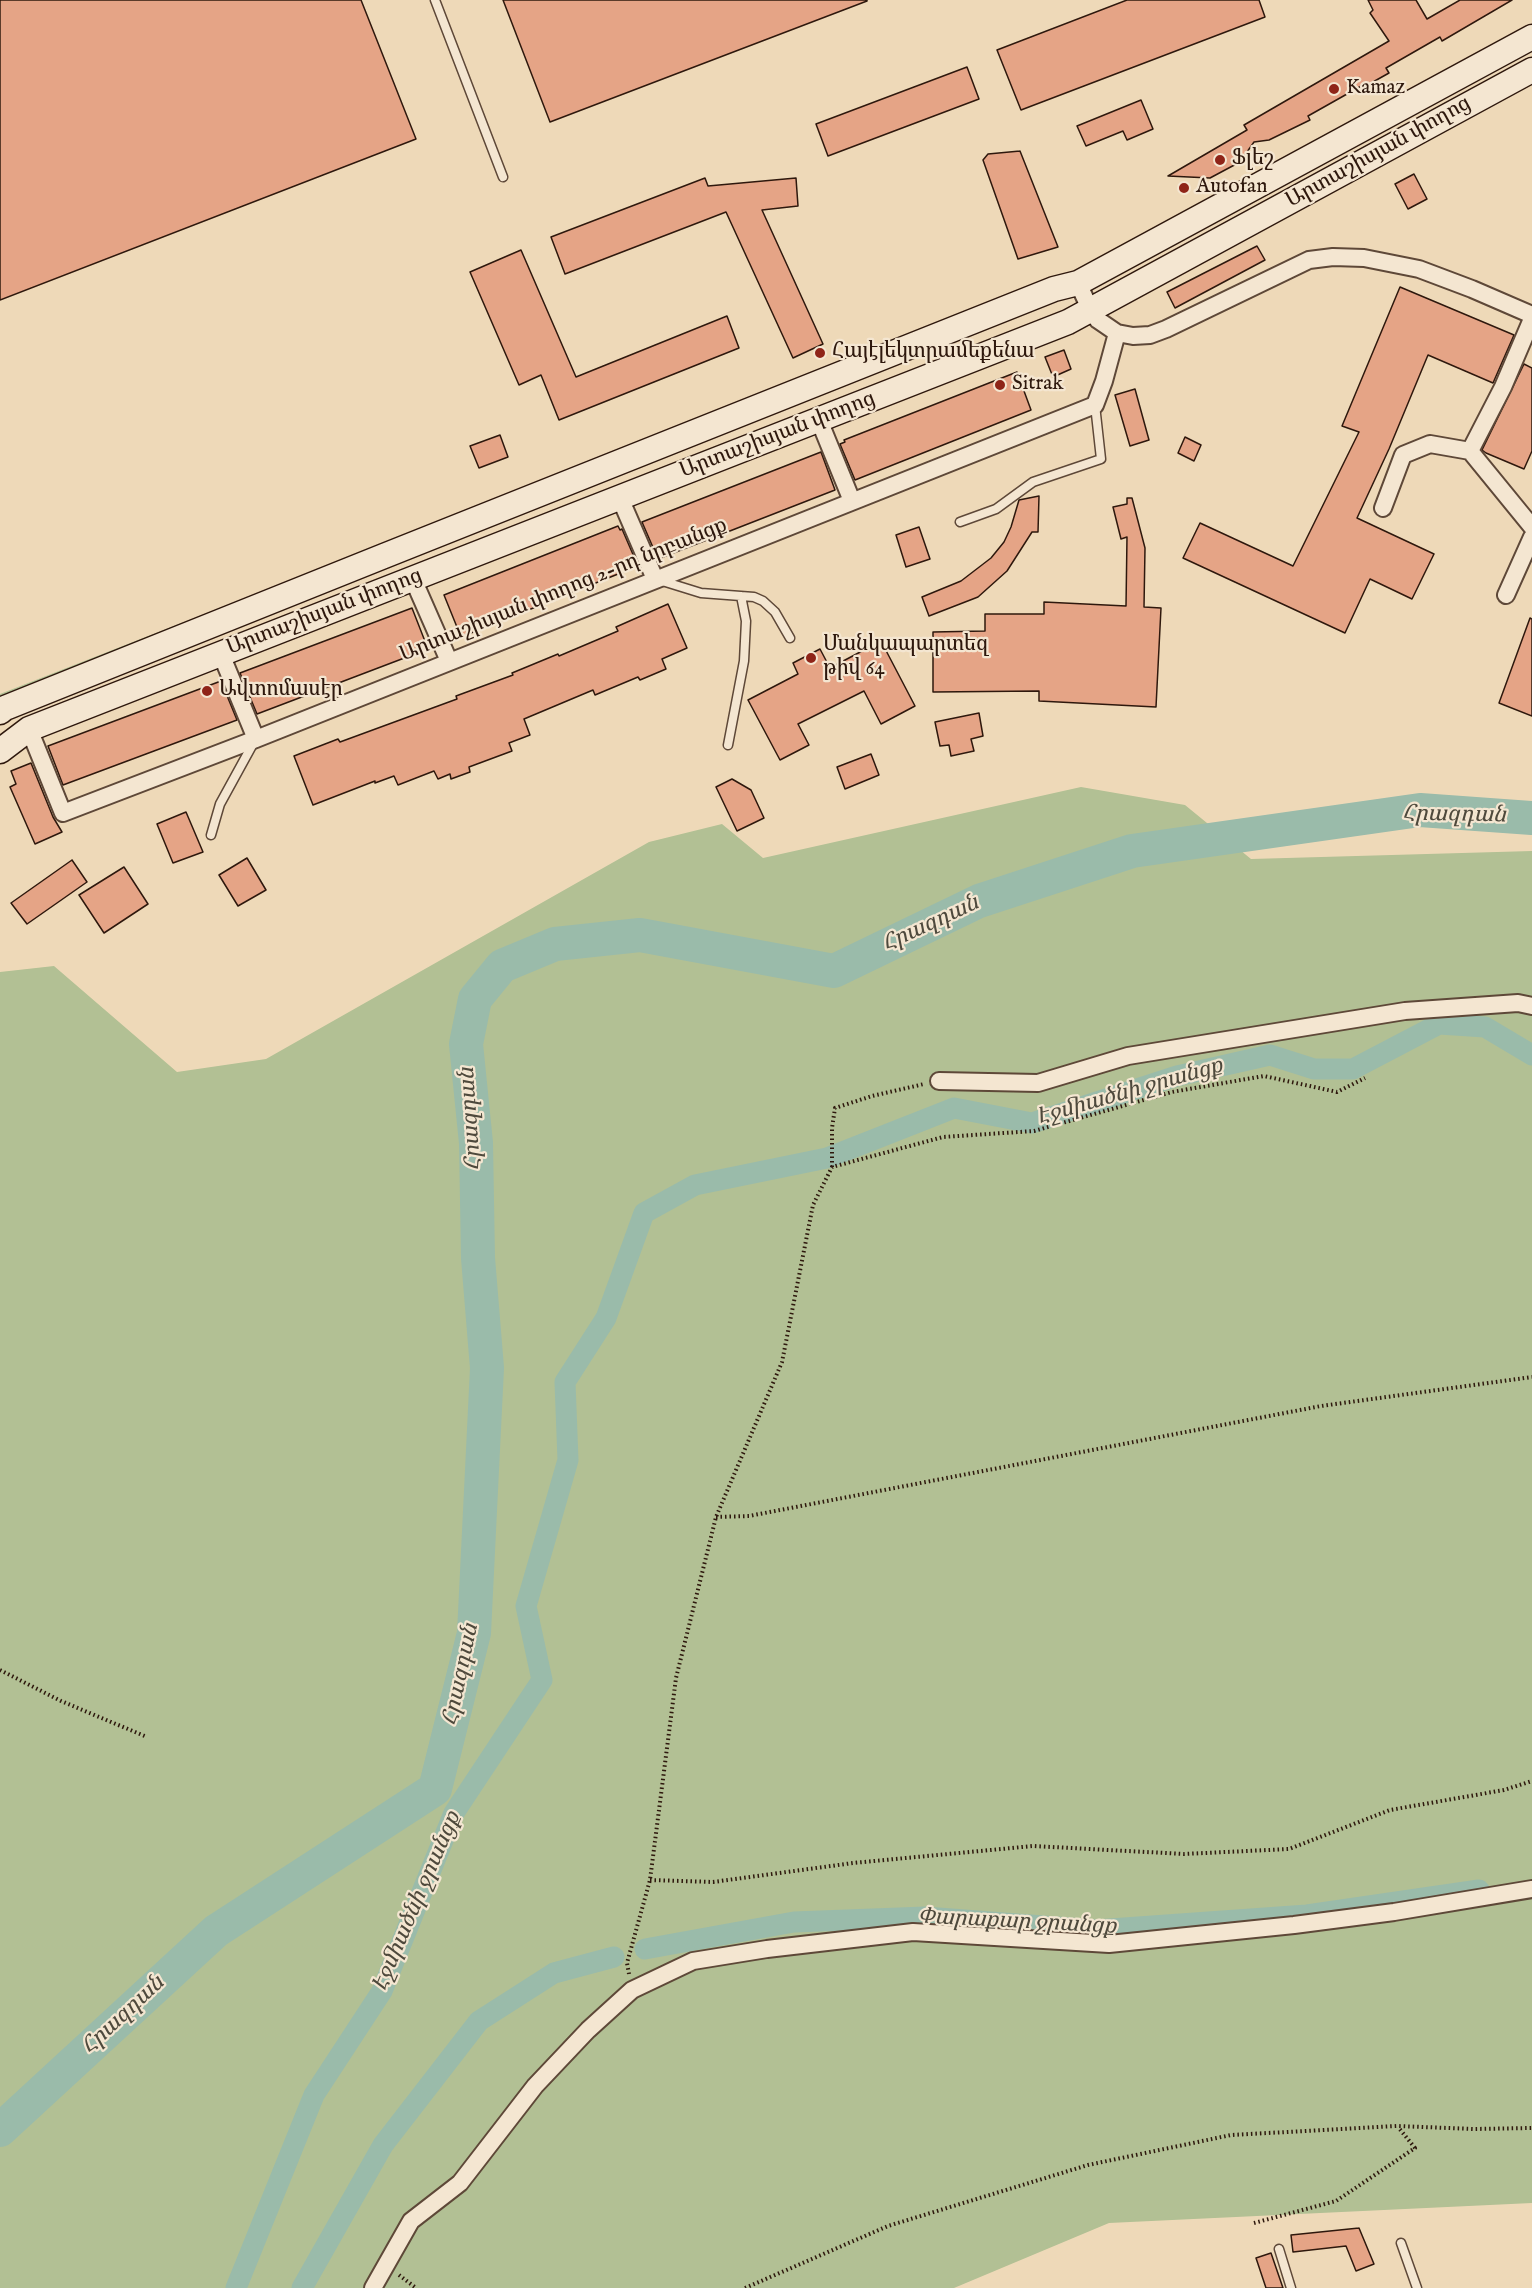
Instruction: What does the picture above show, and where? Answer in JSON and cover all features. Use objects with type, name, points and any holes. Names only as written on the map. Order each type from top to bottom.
[{"type":"main road","name":"Արտաշիսյան փողոց","points":[[0,712],[5,708],[1054,289],[1078,283],[1532,37]]},
{"type":"main road","name":"Արտաշիսյան փողոց","points":[[0,751],[29,729],[1068,322],[1532,70]]},
{"type":"main road","points":[[1424,95],[1439,120]]},
{"type":"street","points":[[1078,283],[1091,311],[1098,320],[1117,333],[1133,336],[1150,335],[1201,313],[1309,260],[1333,257],[1364,258],[1419,269],[1472,289],[1532,317],[1503,387],[1470,451]]},
{"type":"street","points":[[1095,405],[1107,373],[1117,333]]},
{"type":"street","name":"Արտաշիսյան փողոց 2-րդ նրբանցք","points":[[29,729],[63,813],[256,739],[1095,405]]},
{"type":"street","points":[[819,420],[852,501]]},
{"type":"street","points":[[1383,508],[1403,455],[1430,444],[1470,451],[1532,527]]},
{"type":"street","points":[[620,498],[655,579]]},
{"type":"street","points":[[1506,596],[1532,537]]},
{"type":"street","points":[[413,579],[449,661]]},
{"type":"street","points":[[220,654],[256,739]]},
{"type":"street","points":[[939,1081],[1038,1083],[1128,1056],[1405,1011],[1518,1003],[1532,1006]]},
{"type":"street","points":[[373,2288],[411,2221],[460,2183],[536,2086],[588,2030],[632,1990],[693,1961],[767,1949],[913,1932],[1109,1944],[1394,1912],[1532,1889]]},
{"type":"lane","points":[[435,0],[503,177]]},
{"type":"lane","points":[[960,522],[996,509],[1033,482],[1101,459],[1095,405]]},
{"type":"lane","points":[[655,579],[701,593],[754,597],[764,601],[775,612],[790,638]]},
{"type":"lane","points":[[728,745],[744,661],[746,621],[741,596]]},
{"type":"lane","points":[[211,835],[220,804],[256,739]]},
{"type":"lane","points":[[1401,2243],[1417,2288]]},
{"type":"lane","points":[[1279,2249],[1291,2288]]},
{"type":"path","points":[[832,1167],[943,1137],[1034,1131],[1172,1092],[1264,1076],[1337,1092],[1365,1078]]},
{"type":"path","points":[[632,1990],[627,1963],[650,1880],[676,1678],[716,1517],[782,1362],[813,1205],[832,1167],[832,1128],[836,1108],[872,1096],[939,1081]]},
{"type":"path","points":[[716,1517],[749,1516],[1321,1406],[1532,1377]]},
{"type":"path","points":[[0,1670],[61,1701],[147,1737]]},
{"type":"path","points":[[650,1880],[713,1882],[853,1863],[1033,1846],[1184,1854],[1289,1849],[1390,1810],[1504,1790],[1532,1781]]},
{"type":"path","points":[[745,2288],[888,2226],[1088,2165],[1231,2135],[1397,2126],[1474,2129],[1532,2128]]},
{"type":"path","points":[[1254,2223],[1336,2201],[1416,2148],[1397,2126]]},
{"type":"green space","points":[[460,514],[0,699],[0,694]]},
{"type":"green space","points":[[1081,787],[1185,805],[1251,859],[1532,851],[1532,2203],[1109,2223],[954,2288],[0,2288],[0,972],[54,966],[177,1072],[266,1059],[649,842],[722,824],[763,858]]},
{"type":"building","points":[[0,0],[361,0],[416,139],[0,300]]},
{"type":"building","points":[[503,0],[867,0],[867,1],[550,122]]},
{"type":"building","points":[[1127,0],[1259,0],[1265,17],[1021,110],[997,50]]},
{"type":"building","points":[[1368,0],[1416,0],[1427,19],[1460,0],[1512,0],[1442,41],[1440,37],[1386,68],[1389,73],[1308,116],[1310,120],[1269,140],[1254,142],[1240,162],[1210,178],[1168,176],[1247,130],[1244,125],[1389,41],[1370,13],[1373,10]]},
{"type":"building","points":[[967,67],[979,99],[828,156],[816,124]]},
{"type":"building","points":[[1141,100],[1153,129],[1127,140],[1123,131],[1086,146],[1077,126]]},
{"type":"building","points":[[1020,151],[1058,247],[1018,259],[983,160],[988,154]]},
{"type":"building","points":[[1414,174],[1427,199],[1408,209],[1395,184]]},
{"type":"building","points":[[705,178],[708,186],[796,178],[798,206],[762,210],[823,344],[793,358],[726,212],[565,274],[551,237]]},
{"type":"building","points":[[1257,246],[1265,260],[1175,308],[1167,292]]},
{"type":"building","points":[[521,250],[576,377],[727,316],[739,348],[559,420],[541,375],[519,385],[470,272]]},
{"type":"building","points":[[1400,287],[1514,335],[1493,383],[1428,355],[1357,518],[1434,554],[1412,599],[1370,579],[1345,633],[1183,558],[1200,523],[1293,566],[1359,432],[1342,426]]},
{"type":"building","points":[[1064,350],[1071,369],[1053,377],[1045,357]]},
{"type":"building","points":[[1524,364],[1532,368],[1532,451],[1524,469],[1482,450]]},
{"type":"building","points":[[1017,372],[1031,410],[855,480],[840,444],[845,442],[844,440]]},
{"type":"building","points":[[1135,389],[1149,440],[1130,446],[1115,395]]},
{"type":"building","points":[[500,435],[508,457],[479,468],[470,446]]},
{"type":"building","points":[[1185,437],[1201,445],[1194,461],[1178,453]]},
{"type":"building","points":[[821,452],[835,490],[658,559],[642,522]]},
{"type":"building","points":[[1039,496],[1038,532],[1032,532],[1007,571],[978,597],[929,616],[922,597],[961,581],[991,558],[1004,542],[1019,500]]},
{"type":"building","points":[[1127,498],[1132,498],[1145,548],[1144,607],[1161,608],[1156,707],[1039,701],[1039,691],[933,692],[933,632],[985,631],[985,614],[1044,614],[1044,602],[1126,606],[1127,537],[1121,539],[1113,507],[1127,504]]},
{"type":"building","points":[[618,526],[620,530],[622,529],[638,566],[461,637],[444,595]]},
{"type":"building","points":[[919,527],[930,559],[906,567],[896,535]]},
{"type":"building","points":[[668,604],[687,648],[662,659],[666,669],[640,680],[638,677],[595,695],[593,690],[524,719],[530,735],[509,743],[512,751],[469,767],[470,772],[451,779],[450,774],[438,779],[434,771],[398,785],[394,776],[313,805],[294,756],[338,739],[340,742],[457,699],[456,696],[618,631],[616,627]]},
{"type":"building","points":[[412,608],[428,649],[257,714],[240,673]]},
{"type":"building","points":[[1530,618],[1532,619],[1532,716],[1499,703]]},
{"type":"building","points":[[881,641],[915,706],[881,724],[864,691],[798,724],[809,745],[780,760],[748,700],[798,674],[793,663],[820,649],[830,668]]},
{"type":"building","points":[[221,681],[237,720],[63,785],[48,746]]},
{"type":"building","points":[[979,713],[983,736],[971,739],[974,751],[951,756],[949,745],[940,746],[935,722]]},
{"type":"building","points":[[871,754],[879,775],[845,789],[837,767]]},
{"type":"building","points":[[31,763],[53,817],[62,832],[35,844],[10,787],[16,784],[11,771]]},
{"type":"building","points":[[732,779],[751,790],[764,818],[737,831],[716,787]]},
{"type":"building","points":[[186,812],[203,852],[173,863],[157,824]]},
{"type":"building","points":[[247,858],[266,890],[238,906],[219,875]]},
{"type":"building","points":[[72,860],[87,882],[27,924],[11,903]]},
{"type":"building","points":[[124,867],[148,904],[104,933],[79,895]]},
{"type":"building","points":[[1359,2228],[1374,2264],[1356,2271],[1346,2246],[1293,2252],[1291,2235]]},
{"type":"building","points":[[1271,2253],[1283,2288],[1266,2288],[1256,2258]]},
{"type":"waterway","name":"Հրազդան","points":[[0,2130],[216,1931],[435,1789],[474,1633],[487,1368],[478,1258],[476,1143],[466,1044],[475,999],[502,966],[555,944],[640,935],[834,971],[979,901],[1132,851],[1420,810],[1532,818]]},
{"type":"waterway","name":"Էջմիածնի ջրանցք","points":[[236,2288],[314,2095],[382,1991],[454,1813],[542,1680],[526,1606],[568,1460],[565,1382],[606,1318],[644,1213],[695,1185],[827,1158],[954,1108],[1032,1123],[1177,1076],[1270,1055],[1314,1069],[1353,1069],[1439,1024],[1485,1027],[1532,1055]]},
{"type":"waterway","name":"Փարաքար ջրանցք","points":[[645,1949],[794,1922],[925,1917],[1096,1930],[1307,1915],[1479,1890]]},
{"type":"waterway","name":"Փարաքար ջրանցք","points":[[302,2288],[383,2145],[479,2021],[554,1973],[614,1957]]},
{"type":"place","name":"Kamaz","points":[[1334,89]]},
{"type":"place","name":"Ֆլեշ","points":[[1220,160]]},
{"type":"place","name":"Autofan","points":[[1184,188]]},
{"type":"place","name":"Հայէլեկտրամեքենա","points":[[820,353]]},
{"type":"place","name":"Sitrak","points":[[1000,385]]},
{"type":"place","name":"Մանկապարտեզ թիվ 64","points":[[811,658]]},
{"type":"place","name":"Ավտոմասէր","points":[[207,691]]}]
